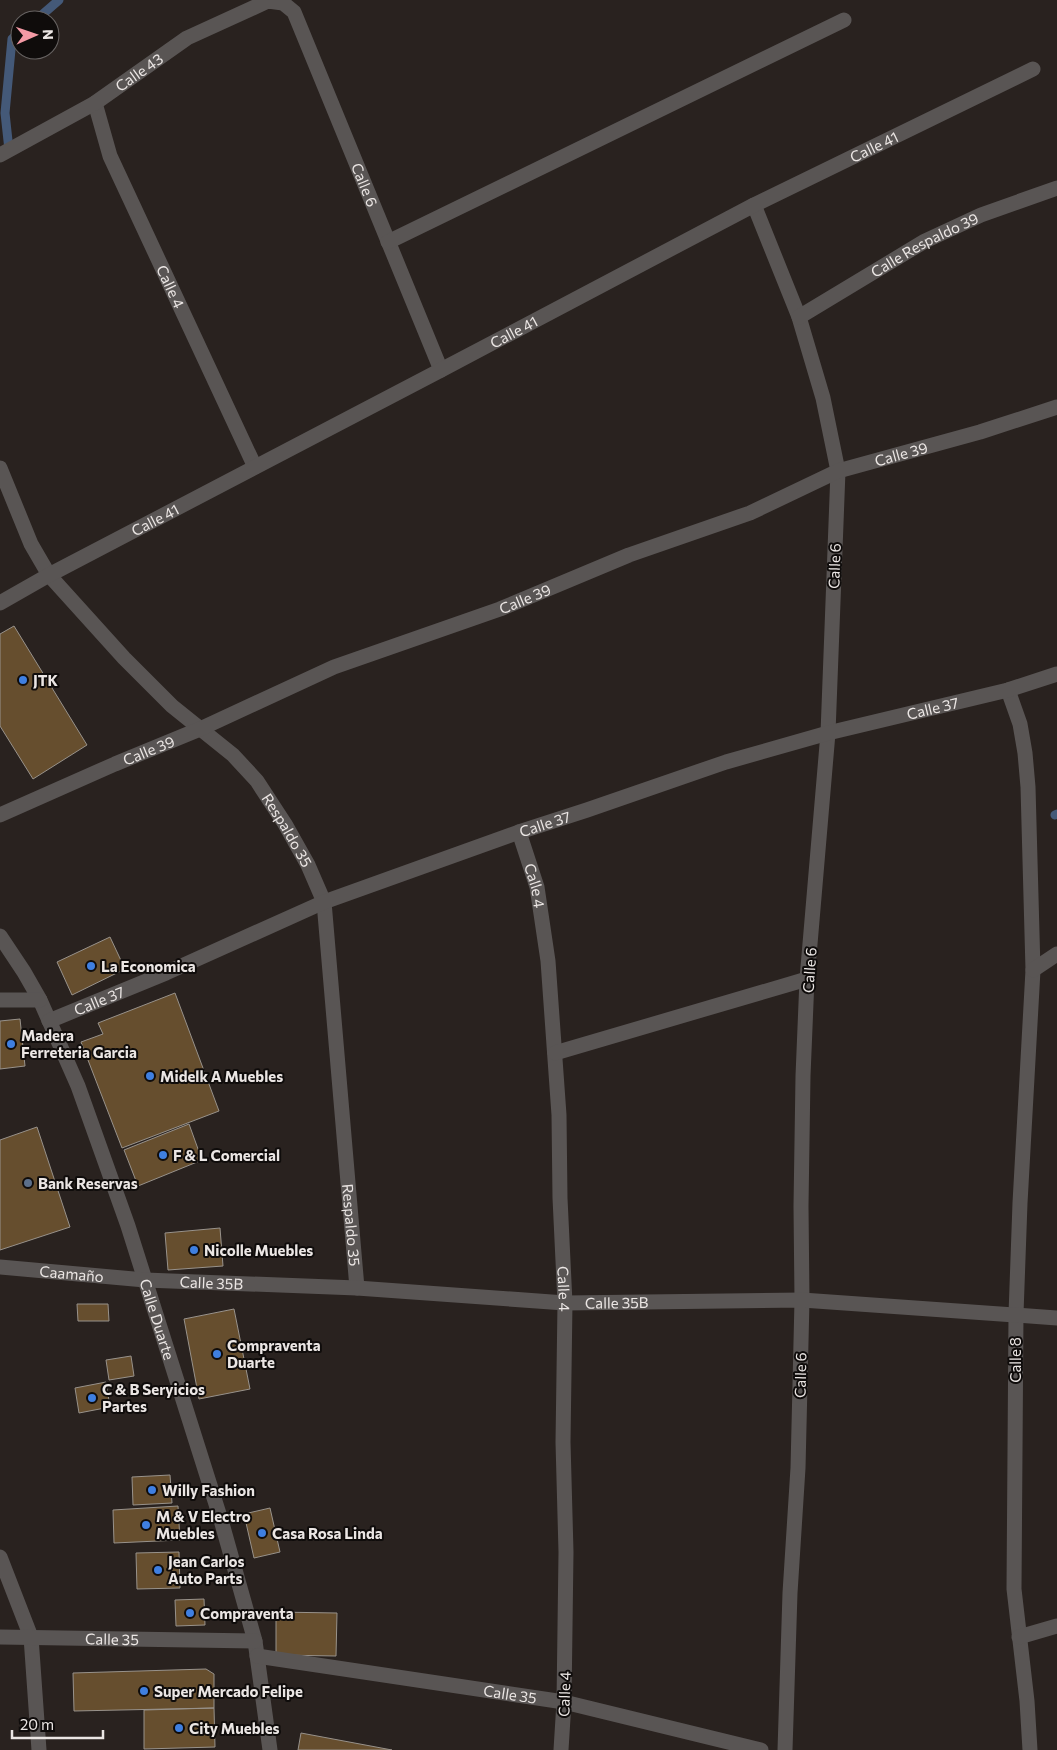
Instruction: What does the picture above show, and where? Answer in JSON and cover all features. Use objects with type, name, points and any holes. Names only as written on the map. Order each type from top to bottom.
[{"type":"street","name":"Calle 43","points":[[0,155],[95,103],[187,38],[268,1],[283,3]]},
{"type":"street","name":"Calle 6","points":[[283,3],[294,12],[441,370]]},
{"type":"street","points":[[388,242],[844,20]]},
{"type":"street","name":"Calle 41","points":[[0,603],[49,575],[754,205],[1033,69]]},
{"type":"street","name":"Calle 4","points":[[95,103],[110,156],[255,467]]},
{"type":"street","name":"Calle Respaldo 39","points":[[799,317],[925,241],[981,216],[1057,188]]},
{"type":"street","name":"Calle 6","points":[[754,205],[799,317],[823,398],[838,471],[828,732],[807,979],[803,1076],[802,1300],[798,1468],[790,1593],[785,1750]]},
{"type":"street","name":"Calle 39","points":[[0,815],[115,764],[200,730],[334,667],[500,609],[629,555],[750,513],[838,471],[980,432],[1057,407]]},
{"type":"street","name":"Respaldo 35","points":[[0,468],[32,544],[49,575],[124,658],[172,706],[233,755],[256,781],[285,824],[308,865],[324,902],[357,1288]]},
{"type":"street","name":"Calle 37","points":[[49,1021],[324,902],[520,832],[726,762],[828,732],[1008,690],[1057,674]]},
{"type":"street","name":"Calle 8","points":[[1008,690],[1020,724],[1025,753],[1028,787],[1034,970],[1020,1203],[1016,1314],[1014,1589],[1027,1701],[1030,1750]]},
{"type":"street","name":"Calle 4","points":[[520,832],[537,887],[548,961],[555,1053],[565,1303],[564,1442],[566,1552],[564,1702],[561,1750]]},
{"type":"street","name":"Calle Duarte","points":[[0,936],[40,1000],[78,1086],[128,1226],[221,1520],[255,1641],[270,1750]]},
{"type":"street","points":[[1034,970],[1057,954]]},
{"type":"street","points":[[555,1053],[807,979]]},
{"type":"street","points":[[0,1000],[40,1000]]},
{"type":"street","name":"Caamaño","points":[[0,1267],[145,1280]]},
{"type":"street","name":"Calle 35B","points":[[145,1280],[357,1288],[565,1303],[802,1300],[1057,1318]]},
{"type":"street","points":[[0,1557],[31,1637],[39,1750]]},
{"type":"street","points":[[1020,1637],[1057,1626]]},
{"type":"street","name":"Calle 35","points":[[0,1637],[255,1641]]},
{"type":"street","name":"Calle 35","points":[[257,1656],[564,1702],[761,1750]]},
{"type":"building","name":"JTK","points":[[14,626],[87,745],[33,779],[0,726],[0,634]]},
{"type":"building","name":"La Economica","points":[[110,937],[125,969],[72,995],[57,962]]},
{"type":"building","name":"Midelk A Muebles","points":[[175,993],[219,1111],[122,1148],[81,1042],[103,1034],[98,1023]]},
{"type":"building","name":"Madera Ferreteria Garcia","points":[[20,1019],[25,1066],[0,1069],[0,1021]]},
{"type":"building","name":"F & L Comercial","points":[[189,1124],[202,1160],[138,1186],[124,1150]]},
{"type":"building","name":"Bank Reservas","points":[[37,1127],[70,1227],[0,1250],[0,1140]]},
{"type":"building","name":"Nicolle Muebles","points":[[220,1228],[223,1266],[168,1270],[165,1233]]},
{"type":"building","points":[[77,1304],[108,1304],[109,1321],[78,1321]]},
{"type":"building","name":"Compraventa Duarte","points":[[234,1309],[250,1389],[199,1399],[184,1319]]},
{"type":"building","points":[[131,1356],[134,1376],[109,1380],[106,1360]]},
{"type":"building","name":"C & B Seryicios Partes","points":[[106,1382],[110,1407],[79,1413],[75,1388]]},
{"type":"building","name":"Willy Fashion","points":[[170,1475],[172,1503],[133,1505],[132,1477]]},
{"type":"building","name":"M & V Electro Muebles","points":[[178,1506],[180,1540],[114,1543],[113,1510]]},
{"type":"building","name":"Casa Rosa Linda","points":[[270,1508],[280,1552],[254,1558],[244,1514]]},
{"type":"building","name":"Jean Carlos Auto Parts","points":[[179,1552],[180,1588],[137,1589],[136,1553]]},
{"type":"building","name":"Compraventa","points":[[204,1599],[205,1625],[176,1626],[175,1600]]},
{"type":"building","points":[[276,1612],[337,1613],[336,1656],[276,1655]]},
{"type":"building","name":"Super Mercado Felipe","points":[[206,1669],[214,1674],[214,1708],[74,1711],[73,1673]]},
{"type":"building","name":"City Muebles","points":[[214,1708],[215,1747],[144,1749],[144,1710]]},
{"type":"building","points":[[301,1733],[392,1750],[298,1750]]},
{"type":"waterway","points":[[48,10],[59,0]]},
{"type":"waterway","points":[[9,150],[5,113],[10,60]]},
{"type":"place","name":"JTK","points":[[23,680]]},
{"type":"place","name":"La Economica","points":[[91,966]]},
{"type":"place","name":"Madera Ferreteria Garcia","points":[[11,1044]]},
{"type":"place","name":"Midelk A Muebles","points":[[150,1076]]},
{"type":"place","name":"F & L Comercial","points":[[163,1155]]},
{"type":"place","name":"Bank Reservas","points":[[28,1183]]},
{"type":"place","name":"Nicolle Muebles","points":[[194,1250]]},
{"type":"place","name":"Compraventa Duarte","points":[[217,1354]]},
{"type":"place","name":"C & B Seryicios Partes","points":[[92,1398]]},
{"type":"place","name":"Willy Fashion","points":[[152,1490]]},
{"type":"place","name":"M & V Electro Muebles","points":[[146,1525]]},
{"type":"place","name":"Casa Rosa Linda","points":[[262,1533]]},
{"type":"place","name":"Jean Carlos Auto Parts","points":[[158,1570]]},
{"type":"place","name":"Compraventa","points":[[190,1613]]},
{"type":"place","name":"Super Mercado Felipe","points":[[144,1691]]},
{"type":"place","name":"City Muebles","points":[[179,1728]]}]
